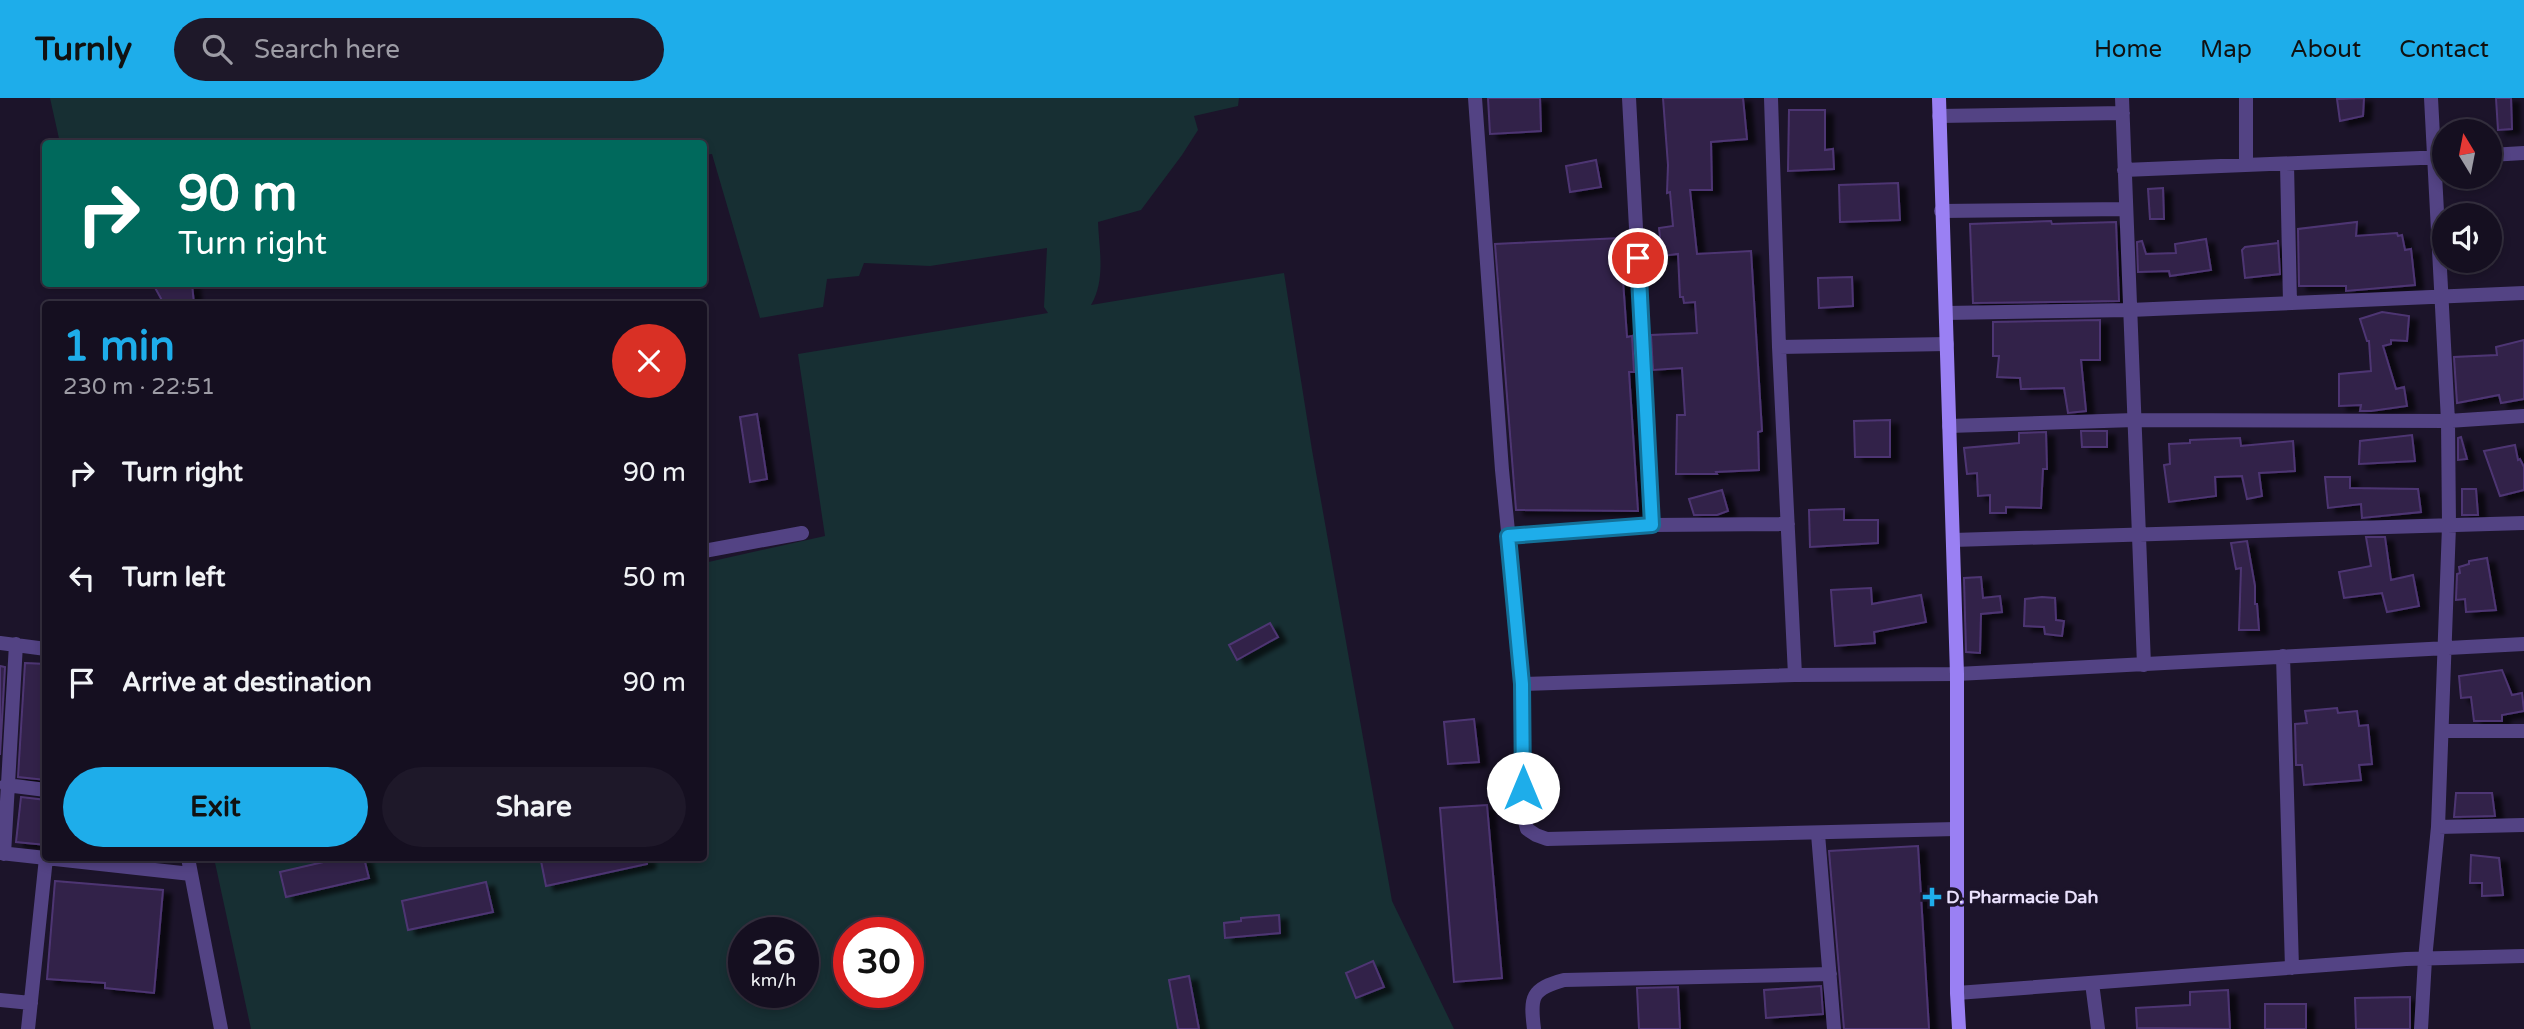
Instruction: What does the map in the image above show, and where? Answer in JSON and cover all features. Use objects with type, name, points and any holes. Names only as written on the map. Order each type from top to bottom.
[{"type":"main road","points":[[1939,98],[1957,674],[1959,1029]]},
{"type":"street","points":[[1475,98],[1508,536],[1522,684],[1523,814],[1527,829],[1547,839],[1956,829]]},
{"type":"street","points":[[1629,98],[1652,525]]},
{"type":"street","points":[[1771,98],[1779,347],[1795,675]]},
{"type":"street","points":[[2246,98],[2246,165]]},
{"type":"street","points":[[2431,98],[2434,119]]},
{"type":"street","points":[[1939,116],[2123,105],[2144,665]]},
{"type":"street","points":[[2502,154],[2524,153]]},
{"type":"street","points":[[2124,170],[2432,157]]},
{"type":"street","points":[[2287,163],[2290,303]]},
{"type":"street","points":[[2421,1029],[2438,827],[2449,526],[2440,189]]},
{"type":"street","points":[[1941,211],[2126,209]]},
{"type":"street","points":[[1946,313],[2130,310],[2524,293]]},
{"type":"street","points":[[1779,347],[1947,344]]},
{"type":"street","points":[[1949,426],[2135,421],[2448,421],[2524,416]]},
{"type":"street","points":[[1953,540],[2524,523]]},
{"type":"street","points":[[1508,536],[1652,525],[1788,524]]},
{"type":"street","points":[[707,550],[802,533]]},
{"type":"street","points":[[0,643],[42,648]]},
{"type":"street","points":[[1522,684],[1795,675],[1957,674],[2444,646],[2524,644]]},
{"type":"street","points":[[16,645],[2,853],[42,858]]},
{"type":"street","points":[[2283,656],[2292,968]]},
{"type":"street","points":[[2442,732],[2524,731]]},
{"type":"street","points":[[6,785],[42,790]]},
{"type":"street","points":[[2438,827],[2524,825]]},
{"type":"street","points":[[1818,834],[1834,1029]]},
{"type":"street","points":[[28,1029],[46,861]]},
{"type":"street","points":[[73,861],[191,874]]},
{"type":"street","points":[[189,861],[221,1029]]},
{"type":"street","points":[[1957,993],[2425,958],[2524,956]]},
{"type":"street","points":[[1534,1029],[1531,1006],[1535,993],[1546,985],[1564,980],[1830,974]]},
{"type":"street","points":[[2092,983],[2098,1029]]},
{"type":"street","points":[[0,1000],[31,1003]]},
{"type":"green space","points":[[50,98],[1239,98],[1238,106],[1194,116],[1198,130],[1141,210],[1098,222],[1100,275],[1091,305],[1284,273],[1312,450],[1392,901],[1454,1029],[251,1029],[215,861],[707,861],[707,562],[825,536],[798,354],[1048,313],[1044,307],[1047,248],[930,266],[864,263],[859,276],[827,279],[823,307],[760,318],[712,154],[707,155],[707,140],[59,140]]},
{"type":"building","points":[[1488,98],[1540,98],[1541,131],[1490,134]]},
{"type":"building","points":[[1663,98],[1743,98],[1747,139],[1711,142],[1712,190],[1690,190],[1697,254],[1751,251],[1762,431],[1758,432],[1759,470],[1676,474],[1677,415],[1685,415],[1682,368],[1653,370],[1651,335],[1697,333],[1695,302],[1684,303],[1683,297],[1680,297],[1678,254],[1662,256],[1659,228],[1673,226],[1670,192],[1667,193],[1668,165]]},
{"type":"building","points":[[2364,98],[2363,116],[2340,121],[2337,99]]},
{"type":"building","points":[[2496,98],[2511,98],[2512,129],[2502,130],[2502,119],[2497,119]]},
{"type":"building","points":[[1789,110],[1825,110],[1825,150],[1833,149],[1834,169],[1788,171]]},
{"type":"building","points":[[1596,160],[1601,187],[1570,192],[1566,166]]},
{"type":"building","points":[[1898,183],[1900,220],[1840,222],[1839,185]]},
{"type":"building","points":[[2163,188],[2164,219],[2150,219],[2148,189]]},
{"type":"building","points":[[2051,221],[2052,224],[2116,222],[2119,301],[1973,303],[1970,224]]},
{"type":"building","points":[[2357,222],[2356,236],[2397,233],[2398,236],[2402,235],[2405,250],[2411,249],[2415,285],[2346,291],[2346,286],[2299,286],[2298,229]]},
{"type":"building","points":[[1620,238],[1627,337],[1632,336],[1634,372],[1629,372],[1638,511],[1516,510],[1495,244]]},
{"type":"building","points":[[2206,239],[2211,270],[2170,276],[2169,271],[2138,272],[2137,242],[2142,241],[2146,254],[2176,253],[2175,244]]},
{"type":"building","points":[[2278,240],[2280,274],[2245,278],[2242,250],[2245,247],[2278,243]]},
{"type":"building","points":[[1852,277],[1853,306],[1819,308],[1818,278]]},
{"type":"building","points":[[155,287],[192,287],[194,301],[162,301]]},
{"type":"building","points":[[2382,312],[2409,316],[2407,341],[2391,340],[2391,344],[2383,346],[2396,389],[2404,387],[2407,406],[2360,411],[2361,405],[2339,406],[2339,374],[2371,371],[2369,341],[2360,319]]},
{"type":"building","points":[[2100,320],[2100,360],[2081,360],[2086,411],[2068,413],[2064,388],[2021,389],[2020,378],[1997,377],[1999,356],[1993,356],[1993,322]]},
{"type":"building","points":[[2524,340],[2524,399],[2501,403],[2499,395],[2457,403],[2454,357],[2497,355],[2496,347]]},
{"type":"building","points":[[757,414],[767,479],[750,482],[740,417]]},
{"type":"building","points":[[1890,420],[1890,457],[1855,457],[1854,421]]},
{"type":"building","points":[[2081,431],[2107,431],[2107,447],[2082,447]]},
{"type":"building","points":[[2046,432],[2047,469],[2043,469],[2041,508],[2006,507],[2006,513],[1990,513],[1990,495],[1978,496],[1977,473],[1967,474],[1964,448],[2019,443],[2019,433]]},
{"type":"building","points":[[2412,435],[2415,461],[2359,464],[2360,441]]},
{"type":"building","points":[[2461,437],[2467,459],[2458,460],[2458,438]]},
{"type":"building","points":[[2240,438],[2241,446],[2293,441],[2295,471],[2259,473],[2262,496],[2247,499],[2242,476],[2215,477],[2216,496],[2169,502],[2164,465],[2170,464],[2169,444],[2190,443],[2190,440]]},
{"type":"building","points":[[2515,445],[2518,460],[2520,459],[2524,467],[2524,490],[2500,496],[2484,451]]},
{"type":"building","points":[[2325,477],[2350,477],[2350,488],[2418,489],[2421,512],[2362,518],[2361,504],[2328,508]]},
{"type":"building","points":[[2462,489],[2476,489],[2478,515],[2462,515]]},
{"type":"building","points":[[1722,490],[1728,511],[1717,515],[1694,515],[1689,499]]},
{"type":"building","points":[[1844,509],[1844,520],[1878,520],[1878,543],[1810,547],[1809,510]]},
{"type":"building","points":[[2366,537],[2385,537],[2391,580],[2413,575],[2419,606],[2387,612],[2382,593],[2344,598],[2339,572],[2371,566]]},
{"type":"building","points":[[2247,541],[2259,630],[2239,630],[2241,568],[2236,569],[2231,543]]},
{"type":"building","points":[[2487,558],[2496,610],[2466,612],[2465,599],[2456,600],[2459,567],[2469,564],[2469,561]]},
{"type":"building","points":[[1981,577],[1983,598],[2000,596],[2002,612],[1981,614],[1980,653],[1966,652],[1964,578]]},
{"type":"building","points":[[1871,588],[1872,604],[1921,595],[1926,622],[1874,632],[1875,643],[1835,646],[1831,590]]},
{"type":"building","points":[[2055,598],[2056,620],[2064,621],[2062,636],[2045,634],[2044,627],[2024,626],[2025,599]]},
{"type":"building","points":[[1270,623],[1278,637],[1237,660],[1229,645]]},
{"type":"building","points":[[25,663],[42,664],[42,780],[18,777]]},
{"type":"building","points":[[0,666],[5,667],[0,755]]},
{"type":"building","points":[[2502,670],[2512,695],[2522,693],[2524,711],[2502,715],[2502,721],[2474,721],[2471,697],[2461,698],[2459,676]]},
{"type":"building","points":[[2337,708],[2338,713],[2357,711],[2359,726],[2368,725],[2372,764],[2359,765],[2361,780],[2304,785],[2302,765],[2296,765],[2295,724],[2307,723],[2305,711]]},
{"type":"building","points":[[1474,719],[1479,762],[1448,764],[1444,722]]},
{"type":"building","points":[[2456,793],[2492,793],[2495,816],[2454,817]]},
{"type":"building","points":[[21,797],[42,800],[42,845],[16,842]]},
{"type":"building","points":[[1487,805],[1502,978],[1454,982],[1440,808]]},
{"type":"building","points":[[1918,846],[1929,1029],[1844,1029],[1829,851]]},
{"type":"building","points":[[2471,855],[2499,858],[2503,895],[2482,896],[2482,883],[2470,883]]},
{"type":"building","points":[[328,861],[365,861],[369,878],[286,897],[280,872]]},
{"type":"building","points":[[541,861],[647,861],[647,864],[546,886]]},
{"type":"building","points":[[55,881],[163,890],[154,993],[105,988],[105,983],[47,979]]},
{"type":"building","points":[[486,882],[493,912],[408,930],[402,901]]},
{"type":"building","points":[[1279,915],[1280,933],[1225,938],[1224,923],[1241,921],[1241,918]]},
{"type":"building","points":[[1373,961],[1384,987],[1356,998],[1346,973]]},
{"type":"building","points":[[1189,976],[1199,1029],[1178,1029],[1169,980]]},
{"type":"building","points":[[1821,986],[1823,1014],[1766,1018],[1764,990]]},
{"type":"building","points":[[1678,987],[1680,1029],[1639,1029],[1637,988]]},
{"type":"building","points":[[2228,990],[2230,1029],[2137,1028],[2136,1008],[2190,1005],[2190,992]]},
{"type":"building","points":[[2410,997],[2410,1029],[2356,1029],[2355,998]]},
{"type":"building","points":[[2265,1004],[2306,1004],[2306,1029],[2265,1029]]},
{"type":"place","name":"D. Pharmacie Dah","points":[[1932,897]]},
{"type":"route","points":[[1523,788],[1522,684],[1508,536],[1652,525],[1638,258]]}]
